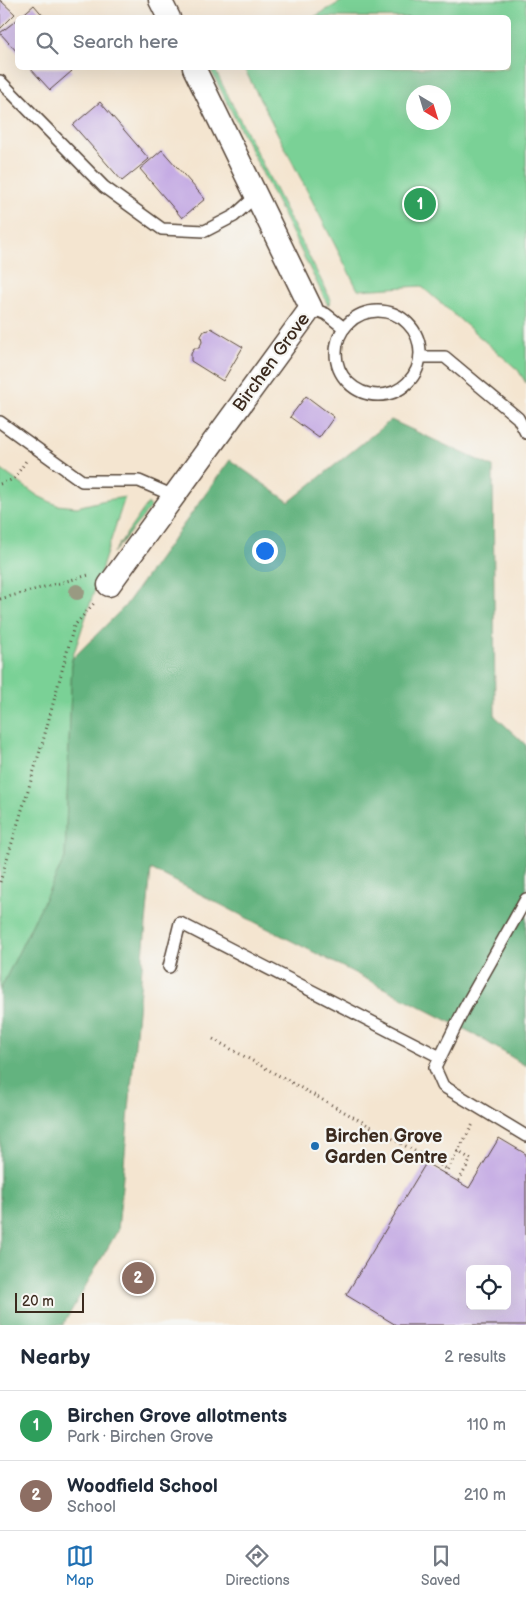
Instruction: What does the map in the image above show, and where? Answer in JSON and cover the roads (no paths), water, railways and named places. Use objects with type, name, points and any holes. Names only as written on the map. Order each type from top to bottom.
[{"type":"street","points":[[160,0],[168,15]]},
{"type":"street","name":"Birchen Grove","points":[[102,579],[174,496],[311,308],[195,70]]},
{"type":"lane","points":[[0,81],[104,187],[162,229],[205,231],[234,216],[257,195]]},
{"type":"lane","points":[[311,308],[326,314],[344,328]]},
{"type":"lane","points":[[373,311],[385,311],[397,315],[407,322],[415,332],[420,344],[417,370],[410,382],[399,390],[386,395],[372,395],[359,391],[348,383],[340,372],[336,359],[336,345],[344,328],[361,314],[373,311]]},
{"type":"lane","points":[[420,357],[445,357],[518,418],[526,432]]},
{"type":"lane","points":[[0,422],[82,481],[139,481],[174,496]]},
{"type":"lane","points":[[526,899],[464,1009],[435,1068],[442,1086],[526,1136]]},
{"type":"lane","points":[[169,967],[180,922],[440,1057]]},
{"type":"place","name":"Birchen Grove allotments","points":[[420,204]]},
{"type":"place","name":"Birchen Grove Garden Centre","points":[[315,1146]]},
{"type":"place","name":"Woodfield School","points":[[138,1278]]}]
